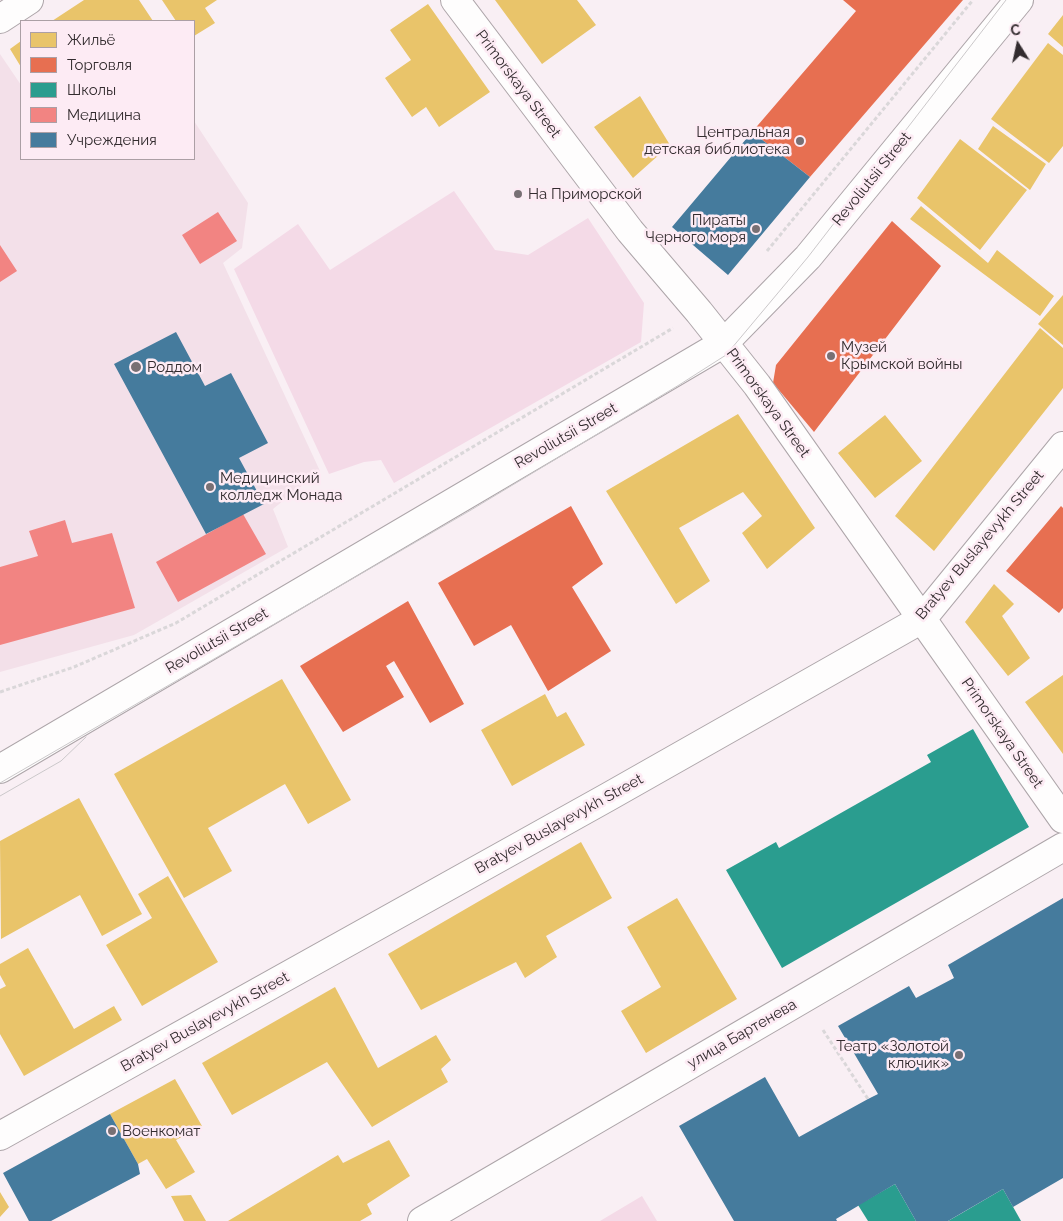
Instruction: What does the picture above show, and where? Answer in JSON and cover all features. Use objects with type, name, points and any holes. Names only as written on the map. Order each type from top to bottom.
[{"type":"street","points":[[0,19],[29,0]]},
{"type":"street","name":"Primorskaya Street","points":[[455,0],[630,231],[699,312],[757,385],[1063,819]]},
{"type":"street","name":"Revoliutsii Street","points":[[6,761],[724,343],[808,257],[1019,0]]},
{"type":"street","name":"Bratyev Buslayevykh Street","points":[[0,1136],[599,802],[922,619],[1063,446]]},
{"type":"street","name":"улица Бартенева","points":[[422,1221],[1063,847]]},
{"type":"path","points":[[764,254],[973,0]]},
{"type":"path","points":[[0,692],[74,667],[176,623],[699,312]]},
{"type":"path","points":[[823,1030],[868,1099]]},
{"type":"shaded area","name":"Роддом","points":[[0,54],[20,84],[20,160],[195,160],[195,123],[248,203],[242,248],[223,263],[320,471],[273,509],[288,547],[134,635],[0,672]]},
{"type":"shaded area","points":[[454,191],[495,250],[528,255],[588,218],[644,303],[641,342],[394,483],[381,460],[364,462],[329,474],[234,269],[298,224],[330,270]]},
{"type":"shaded area","points":[[642,1196],[657,1221],[600,1221]]},
{"type":"building: Жильё","points":[[84,0],[139,0],[152,20],[54,20]]},
{"type":"building: Жильё","points":[[162,0],[217,0],[205,8],[215,23],[195,35],[195,20],[175,20]]},
{"type":"building: Жильё","points":[[495,0],[577,0],[596,25],[542,64]]},
{"type":"building: Жильё","points":[[428,4],[490,92],[439,127],[426,107],[412,117],[385,78],[411,60],[390,30]]},
{"type":"building: Жильё","points":[[1063,15],[1063,47],[1048,34]]},
{"type":"building: Жильё","points":[[20,42],[20,65],[10,49]]},
{"type":"building: Жильё","points":[[1048,43],[1063,55],[1063,146],[1049,163],[991,119]]},
{"type":"building: Жильё","points":[[640,96],[670,145],[633,178],[594,127]]},
{"type":"building: Жильё","points":[[993,126],[1046,164],[1030,190],[978,149]]},
{"type":"building: Жильё","points":[[960,139],[1027,190],[980,250],[917,198]]},
{"type":"building: Жильё","points":[[921,206],[988,263],[997,250],[1054,296],[1040,316],[910,219]]},
{"type":"building: Жильё","points":[[1063,295],[1063,345],[1038,324]]},
{"type":"building: Жильё","points":[[1040,328],[1063,348],[1063,388],[934,551],[895,516]]},
{"type":"building: Жильё","points":[[738,414],[815,528],[767,569],[742,533],[762,516],[743,492],[679,528],[710,581],[676,604],[606,491]]},
{"type":"building: Жильё","points":[[885,415],[922,461],[875,498],[838,453]]},
{"type":"building: Жильё","points":[[994,584],[1014,604],[1002,616],[1030,658],[1008,676],[965,622]]},
{"type":"building: Жильё","points":[[1063,675],[1063,754],[1025,702]]},
{"type":"building: Жильё","points":[[282,679],[351,800],[308,824],[285,784],[208,828],[232,871],[184,898],[114,774]]},
{"type":"building: Жильё","points":[[545,694],[557,717],[566,712],[585,745],[512,786],[481,730]]},
{"type":"building: Жильё","points":[[79,798],[142,914],[102,936],[80,895],[1,939],[0,841]]},
{"type":"building: Жильё","points":[[581,842],[612,898],[546,936],[557,957],[525,978],[516,962],[421,1010],[388,954]]},
{"type":"building: Жильё","points":[[168,876],[218,962],[142,1006],[106,945],[152,918],[138,894]]},
{"type":"building: Жильё","points":[[677,898],[737,999],[646,1053],[621,1011],[661,987],[627,927]]},
{"type":"building: Жильё","points":[[28,948],[74,1029],[114,1006],[122,1020],[24,1076],[0,1034],[0,989],[6,986],[0,975],[0,964]]},
{"type":"building: Жильё","points":[[335,987],[378,1068],[436,1035],[451,1060],[441,1069],[448,1082],[372,1127],[327,1062],[232,1115],[202,1063]]},
{"type":"building: Жильё","points":[[175,1079],[202,1126],[176,1140],[195,1172],[166,1189],[147,1159],[138,1164],[110,1114]]},
{"type":"building: Жильё","points":[[389,1140],[410,1176],[367,1204],[372,1214],[360,1221],[228,1221],[338,1155],[343,1163]]},
{"type":"building: Жильё","points":[[0,1192],[9,1207],[0,1217]]},
{"type":"building: Жильё","points":[[191,1195],[206,1221],[184,1221],[171,1196]]},
{"type":"building: Торговля","points":[[843,0],[963,0],[810,177],[752,132],[856,11]]},
{"type":"building: Торговля","points":[[892,221],[941,266],[814,432],[773,383],[776,365]]},
{"type":"building: Торговля","points":[[571,506],[603,564],[572,587],[611,651],[548,691],[511,625],[474,646],[438,583]]},
{"type":"building: Торговля","points":[[1061,506],[1063,508],[1063,608],[1059,613],[1006,571]]},
{"type":"building: Торговля","points":[[408,601],[464,704],[430,723],[394,661],[386,666],[404,697],[343,732],[300,666]]},
{"type":"building: Школы","points":[[973,729],[1029,827],[782,968],[726,870],[776,842],[779,848],[931,762],[927,755]]},
{"type":"building: Школы","points":[[895,1184],[916,1221],[868,1221],[858,1205]]},
{"type":"building: Школы","points":[[1003,1189],[1021,1221],[948,1221],[962,1213]]},
{"type":"building: Медицина","points":[[218,212],[237,241],[200,264],[182,235]]},
{"type":"building: Медицина","points":[[0,245],[17,271],[0,282]]},
{"type":"building: Медицина","points":[[243,514],[266,554],[178,602],[156,562]]},
{"type":"building: Медицина","points":[[65,520],[72,543],[112,533],[135,608],[0,645],[0,567],[38,556],[29,531]]},
{"type":"building: Учреждения","points":[[752,132],[810,177],[728,275],[672,227]]},
{"type":"building: Учреждения","points":[[176,332],[205,386],[231,373],[268,443],[239,458],[264,504],[206,534],[114,364]]},
{"type":"building: Учреждения","name":"Театр «Золотой ключик»","points":[[1063,898],[1063,1178],[1013,1207],[1003,1189],[948,1221],[916,1221],[895,1184],[836,1219],[837,1221],[734,1221],[679,1126],[765,1077],[799,1137],[878,1094],[838,1026],[909,986],[916,998],[954,978],[948,965]]},
{"type":"building: Учреждения","points":[[110,1114],[138,1164],[140,1174],[51,1221],[29,1221],[3,1173]]},
{"type":"tram line","points":[[0,783],[471,510],[726,355],[808,257],[1006,0]]},
{"type":"tram line","points":[[0,796],[61,761],[86,737]]},
{"type":"place","name":"Центральная детская библиотека","points":[[800,141]]},
{"type":"place","name":"На Приморской","points":[[518,194]]},
{"type":"place","name":"Пираты Черного моря","points":[[756,229]]},
{"type":"place","name":"Музей Крымской войны","points":[[831,356]]},
{"type":"place","name":"Роддом","points":[[136,367]]},
{"type":"place","name":"Медицинский колледж Монада","points":[[210,487]]},
{"type":"place","name":"Театр «Золотой ключик»","points":[[959,1055]]},
{"type":"place","name":"Военкомат","points":[[112,1131]]}]
